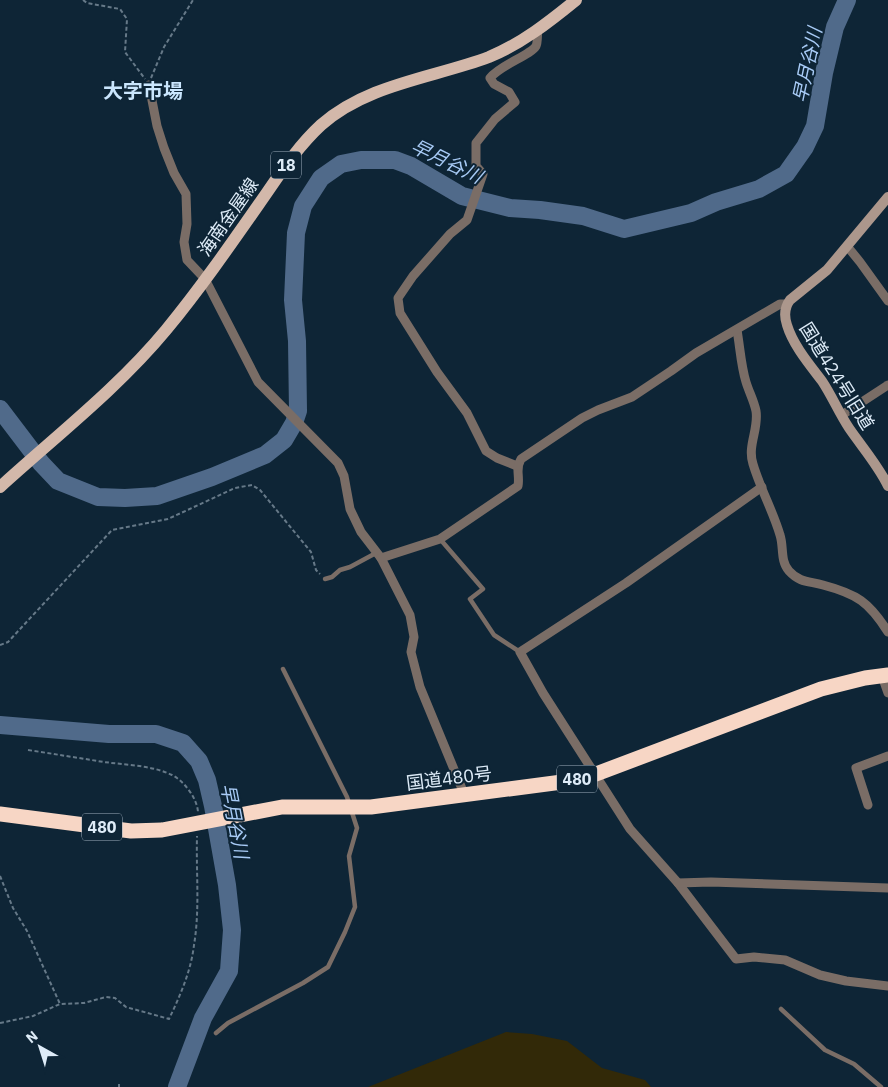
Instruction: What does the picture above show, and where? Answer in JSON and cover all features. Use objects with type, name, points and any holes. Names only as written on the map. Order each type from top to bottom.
[{"type":"highway","name":"国道480号","points":[[0,814],[131,831],[162,830],[282,807],[371,807],[562,782],[596,774],[821,689],[885,675]]},
{"type":"main road","name":"海南金屋線","points":[[0,487],[69,426],[148,351],[205,279],[294,155],[321,125],[337,112],[356,101],[491,56],[512,46],[538,30],[576,0]]},
{"type":"street","points":[[517,466],[497,458],[486,451],[467,413],[437,372],[400,313],[398,298],[412,276],[450,234],[467,220],[483,174],[476,166],[476,143],[495,119],[515,102],[509,92],[494,84],[490,78],[495,71],[531,51],[536,46],[538,30]]},
{"type":"street","points":[[149,85],[162,141],[174,173],[186,194],[184,242],[187,260],[205,279],[258,382],[338,463],[344,476],[350,509],[361,532],[379,555],[410,615],[414,637],[411,652],[420,687],[465,796]]},
{"type":"street","points":[[379,555],[440,539],[518,486],[517,466],[521,459],[582,418],[632,397],[696,353],[737,330],[750,320],[780,304],[786,304],[827,270],[888,196]]},
{"type":"street","points":[[847,246],[888,301]]},
{"type":"street","name":"国道424号旧道","points":[[786,304],[784,314],[787,328],[888,486]]},
{"type":"street","points":[[737,330],[746,383],[756,413],[751,448],[752,463],[781,536],[783,562],[789,571],[804,582],[821,584],[846,592],[866,602],[880,618],[888,632]]},
{"type":"street","points":[[842,415],[888,385]]},
{"type":"street","points":[[762,487],[634,578],[520,652],[543,694],[630,829],[678,884],[736,959],[754,957],[784,960],[820,975],[846,981],[888,986]]},
{"type":"street","points":[[885,675],[888,693]]},
{"type":"street","points":[[868,805],[856,768],[888,756]]},
{"type":"street","points":[[678,884],[711,882],[888,888]]},
{"type":"lane","points":[[440,539],[483,589],[470,599],[494,635],[520,652]]},
{"type":"lane","points":[[325,579],[332,577],[340,570],[379,555]]},
{"type":"lane","points":[[216,1033],[235,1019],[303,983],[328,967],[355,907],[349,856],[358,828],[347,797],[283,669]]},
{"type":"lane","points":[[780,1009],[825,1050],[854,1064],[881,1087]]},
{"type":"path","points":[[84,0],[87,3],[120,9],[127,19],[125,52],[149,85]]},
{"type":"path","points":[[149,85],[164,47],[193,0]]},
{"type":"path","points":[[0,645],[8,642],[112,530],[168,519],[235,488],[252,485],[260,490],[311,552],[316,570],[325,579]]},
{"type":"path","points":[[0,1023],[38,1014],[60,1004],[78,1004],[109,997],[116,998],[126,1007],[169,1019],[189,967],[194,947],[198,908],[200,822],[198,808],[194,799],[183,784],[167,773],[138,766],[28,750]]},
{"type":"path","points":[[0,876],[13,908],[27,931],[60,1004]]},
{"type":"sand","points":[[506,1032],[532,1034],[567,1041],[602,1068],[645,1080],[651,1087],[368,1087]]},
{"type":"waterway","name":"早月谷川","points":[[0,409],[41,463],[58,481],[98,497],[157,496],[212,477],[265,455],[284,440],[294,423],[298,411],[297,341],[293,300],[296,233],[303,206],[321,178],[341,164],[361,160],[395,160],[411,166],[462,196],[510,208],[583,216],[624,229],[691,213],[716,202],[759,189],[786,174],[805,147],[815,126],[824,73],[835,27],[847,0]]},
{"type":"waterway","name":"早月谷川","points":[[0,725],[109,734],[156,734],[183,743],[199,761],[207,780],[213,806],[227,885],[232,930],[229,971],[203,1018],[177,1087]]},
{"type":"district","name":"大字市場","points":[[143,90]]}]
